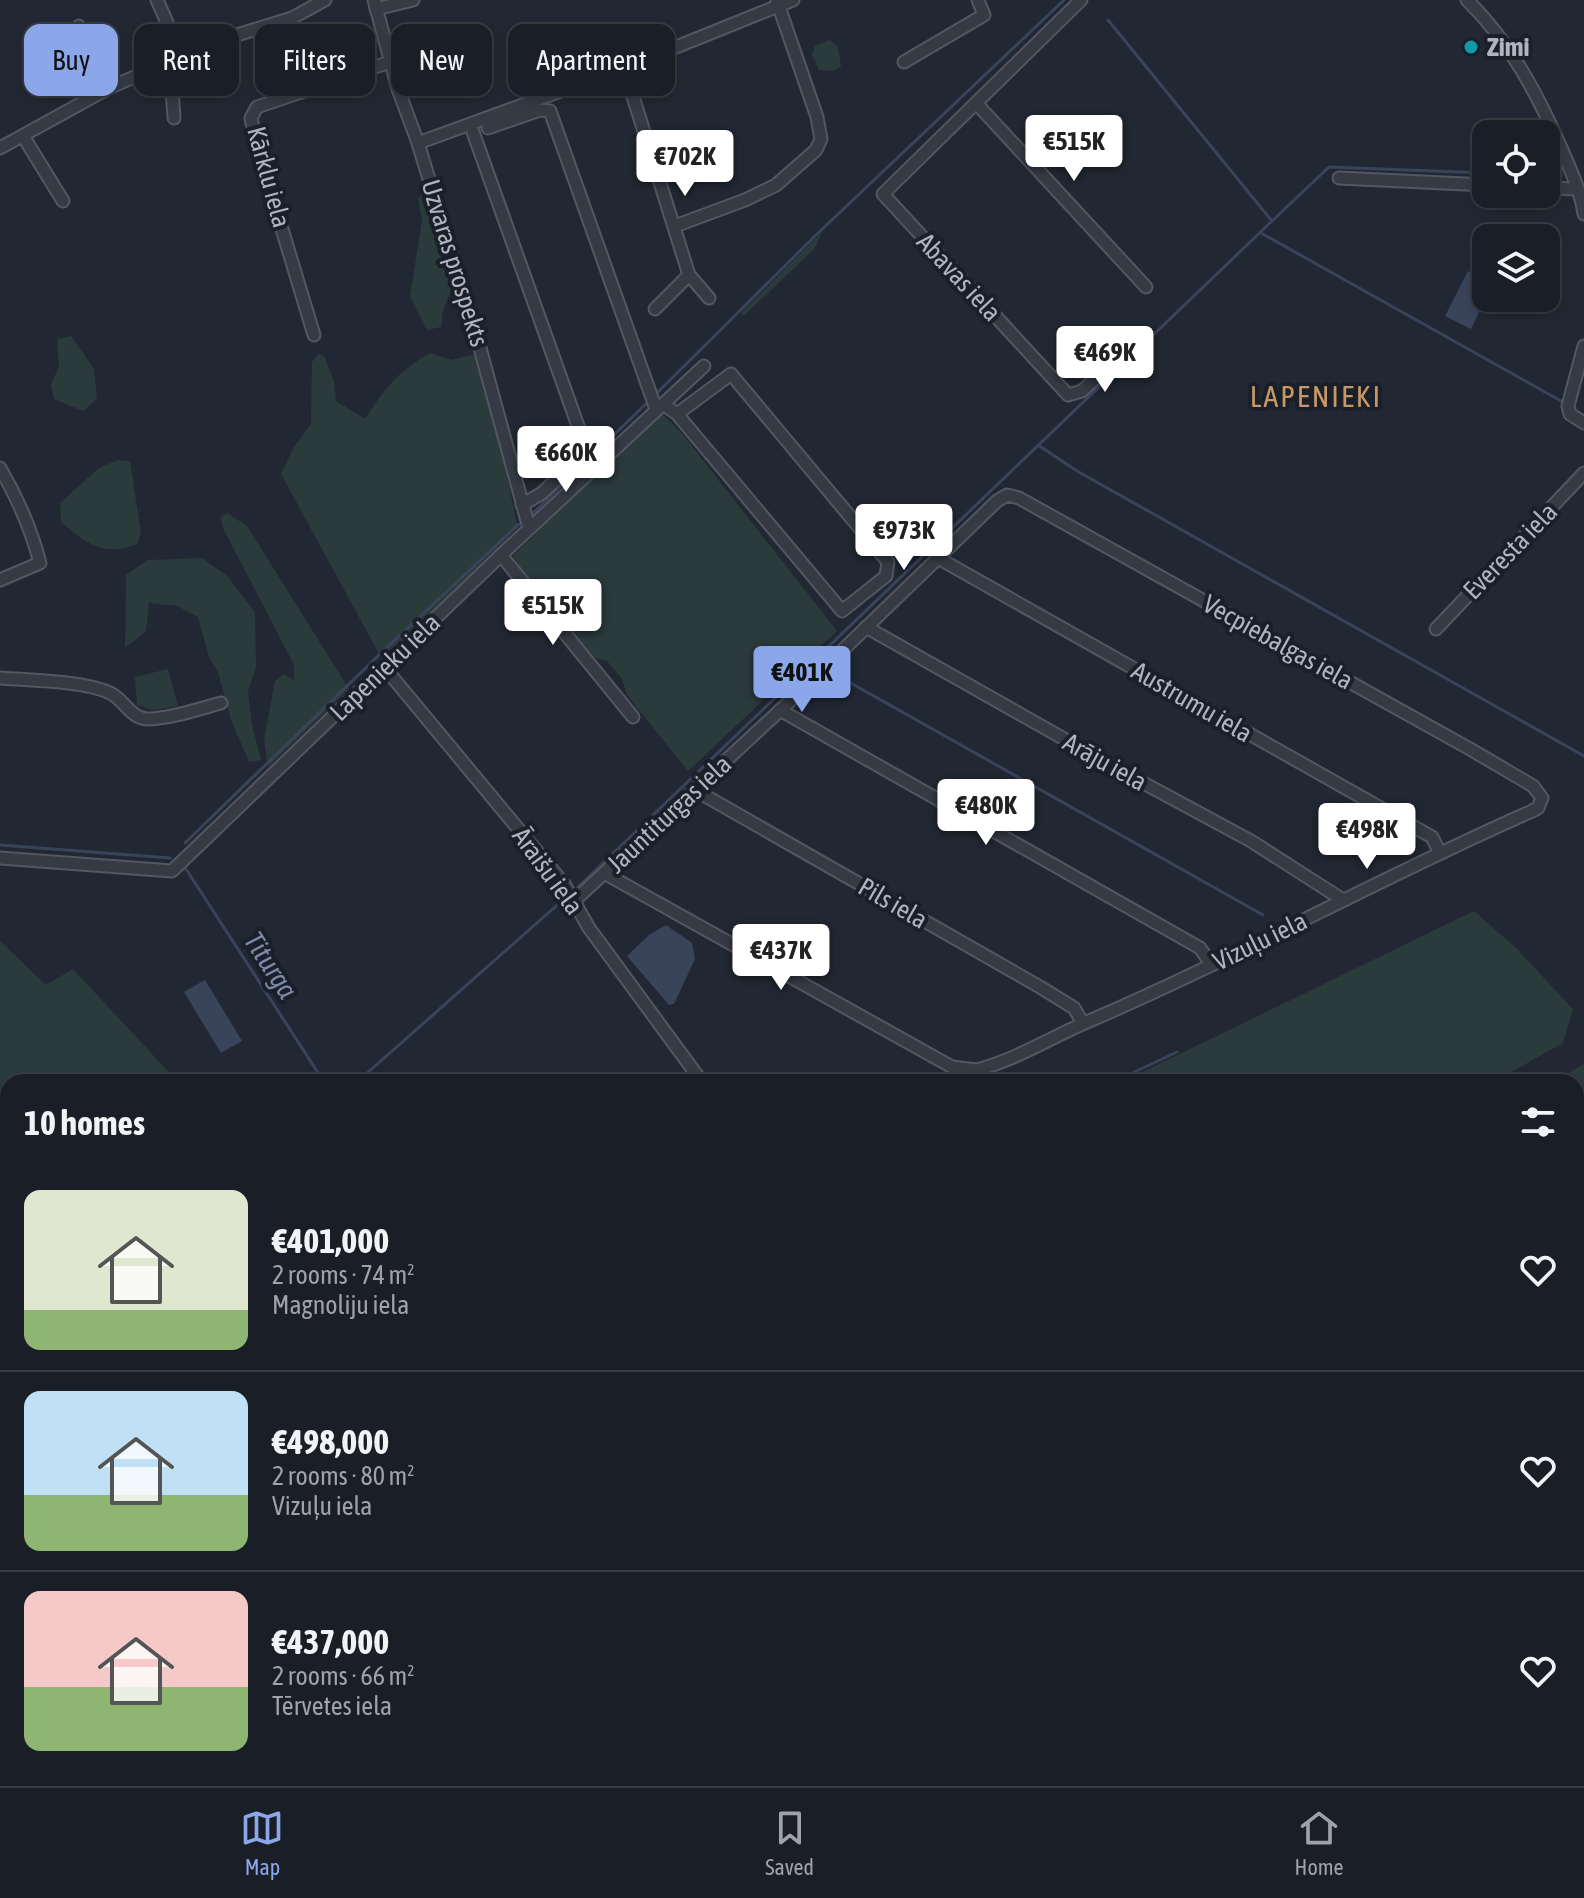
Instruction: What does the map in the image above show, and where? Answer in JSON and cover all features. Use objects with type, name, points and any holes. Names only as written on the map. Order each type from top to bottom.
[{"type":"street","points":[[157,0],[168,24]]},
{"type":"street","points":[[239,34],[292,18],[325,0]]},
{"type":"street","points":[[375,5],[413,0]]},
{"type":"street","points":[[675,46],[778,3],[793,0]]},
{"type":"street","points":[[904,62],[984,15],[978,0]]},
{"type":"street","points":[[1081,0],[976,103],[1146,287]]},
{"type":"street","points":[[1467,0],[1499,35],[1542,105],[1578,189],[1584,214]]},
{"type":"street","points":[[675,226],[776,185],[816,150],[821,139],[817,117],[778,3]]},
{"type":"street","name":"Uzvaras prospekts","points":[[375,5],[390,62],[477,337],[529,528]]},
{"type":"street","name":"Kārklu iela","points":[[314,335],[251,118],[257,107],[390,62]]},
{"type":"street","points":[[0,148],[95,96]]},
{"type":"street","points":[[172,96],[174,118]]},
{"type":"street","points":[[418,143],[547,96]]},
{"type":"street","points":[[633,96],[689,275],[709,298]]},
{"type":"street","name":"Abavas iela","points":[[976,103],[883,194],[1068,395],[1082,391],[1121,355]]},
{"type":"street","points":[[488,128],[540,110],[550,111],[660,407],[677,414],[842,611],[886,576],[888,562],[731,374],[677,414]]},
{"type":"street","points":[[473,132],[587,451],[542,493],[522,505]]},
{"type":"street","points":[[23,136],[63,201]]},
{"type":"street","points":[[1339,178],[1472,184]]},
{"type":"street","points":[[1560,188],[1578,189]]},
{"type":"street","points":[[655,309],[689,275]]},
{"type":"street","points":[[1584,346],[1568,406],[1570,414],[1584,423]]},
{"type":"street","name":"Lapenieku iela","points":[[0,858],[172,871],[529,528],[704,366]]},
{"type":"street","points":[[0,468],[32,531],[40,563],[0,580]]},
{"type":"street","name":"Everesta iela","points":[[1436,629],[1584,473]]},
{"type":"street","name":"Jauntiturgas iela","points":[[574,901],[780,710],[997,501],[1007,495]]},
{"type":"street","name":"Vecpiebalgas iela","points":[[1007,495],[1019,498],[1470,749],[1533,786],[1542,798]]},
{"type":"street","points":[[501,555],[633,717]]},
{"type":"street","name":"Austrumu iela","points":[[938,558],[1432,837],[1440,853]]},
{"type":"street","name":"Arāju iela","points":[[866,627],[1251,841],[1343,900]]},
{"type":"street","name":"Āraišu iela","points":[[384,667],[564,884],[589,928],[696,1074]]},
{"type":"street","points":[[0,678],[91,687],[111,693],[136,717],[149,719],[183,714],[221,703]]},
{"type":"street","points":[[780,710],[1200,948],[1211,964]]},
{"type":"street","name":"Pils iela","points":[[695,790],[1040,987],[1074,1008],[1083,1023]]},
{"type":"street","name":"Vizuļu iela","points":[[606,874],[952,1067],[969,1070],[984,1068],[1289,929],[1343,900],[1538,808],[1542,798]]},
{"type":"shaded area","points":[[830,40],[838,47],[841,66],[834,71],[819,70],[812,55],[815,46]]},
{"type":"shaded area","points":[[424,193],[451,290],[441,327],[427,330],[410,296],[422,221],[418,198]]},
{"type":"shaded area","points":[[822,232],[815,248],[744,316],[741,313]]},
{"type":"shaded area","points":[[71,336],[94,369],[97,399],[83,411],[54,399],[51,385],[59,366],[57,339]]},
{"type":"shaded area","points":[[430,353],[452,360],[475,354],[500,437],[518,528],[382,659],[281,474],[294,447],[311,424],[312,362],[318,354],[324,356],[334,381],[336,401],[365,419],[393,382]]},
{"type":"shaded area","points":[[663,414],[684,436],[837,631],[688,771],[627,695],[622,679],[607,661],[595,658],[542,601],[513,556],[604,466]]},
{"type":"shaded area","points":[[118,460],[130,461],[141,533],[137,544],[105,549],[87,542],[61,522],[60,503],[99,468]]},
{"type":"shaded area","points":[[227,513],[247,526],[349,689],[268,767],[264,740],[275,681],[284,674],[294,680],[294,665],[224,530],[220,518]]},
{"type":"shaded area","points":[[202,558],[227,576],[255,612],[256,667],[248,691],[261,760],[249,762],[231,720],[198,617],[177,606],[149,603],[146,631],[125,648],[126,575],[148,560]]},
{"type":"shaded area","points":[[168,669],[178,706],[153,710],[137,705],[135,677]]},
{"type":"shaded area","points":[[1474,911],[1516,948],[1573,1009],[1563,1043],[1508,1074],[1138,1074]]},
{"type":"shaded area","points":[[0,941],[46,985],[73,969],[171,1074],[0,1074]]},
{"type":"shaded area","points":[[1584,1064],[1584,1074],[1566,1074]]},
{"type":"water","points":[[1468,271],[1472,273],[1472,312],[1479,312],[1471,329],[1445,316]]},
{"type":"water","points":[[666,925],[692,943],[695,959],[674,1004],[669,1005],[627,956],[649,935]]},
{"type":"water","points":[[205,980],[242,1041],[221,1053],[184,992]]},
{"type":"waterway","points":[[655,395],[816,235],[1064,0]]},
{"type":"waterway","points":[[578,887],[1272,221],[1108,20]]},
{"type":"waterway","points":[[1272,221],[1329,167],[1472,172]]},
{"type":"waterway","points":[[1261,233],[1561,401]]},
{"type":"waterway","points":[[532,514],[650,400]]},
{"type":"waterway","points":[[1038,445],[1077,471],[1584,756]]},
{"type":"waterway","points":[[185,843],[519,524]]},
{"type":"waterway","points":[[833,673],[1263,915]]},
{"type":"waterway","name":"Titurga","points":[[0,845],[170,858]]},
{"type":"waterway","name":"Titurga","points":[[186,869],[319,1074]]},
{"type":"waterway","points":[[366,1074],[563,900]]},
{"type":"waterway","points":[[1130,1074],[1177,1052]]},
{"type":"place","name":"Zimi","points":[[1471,47]]},
{"type":"district","name":"LAPENIEKI","points":[[1316,396]]}]
